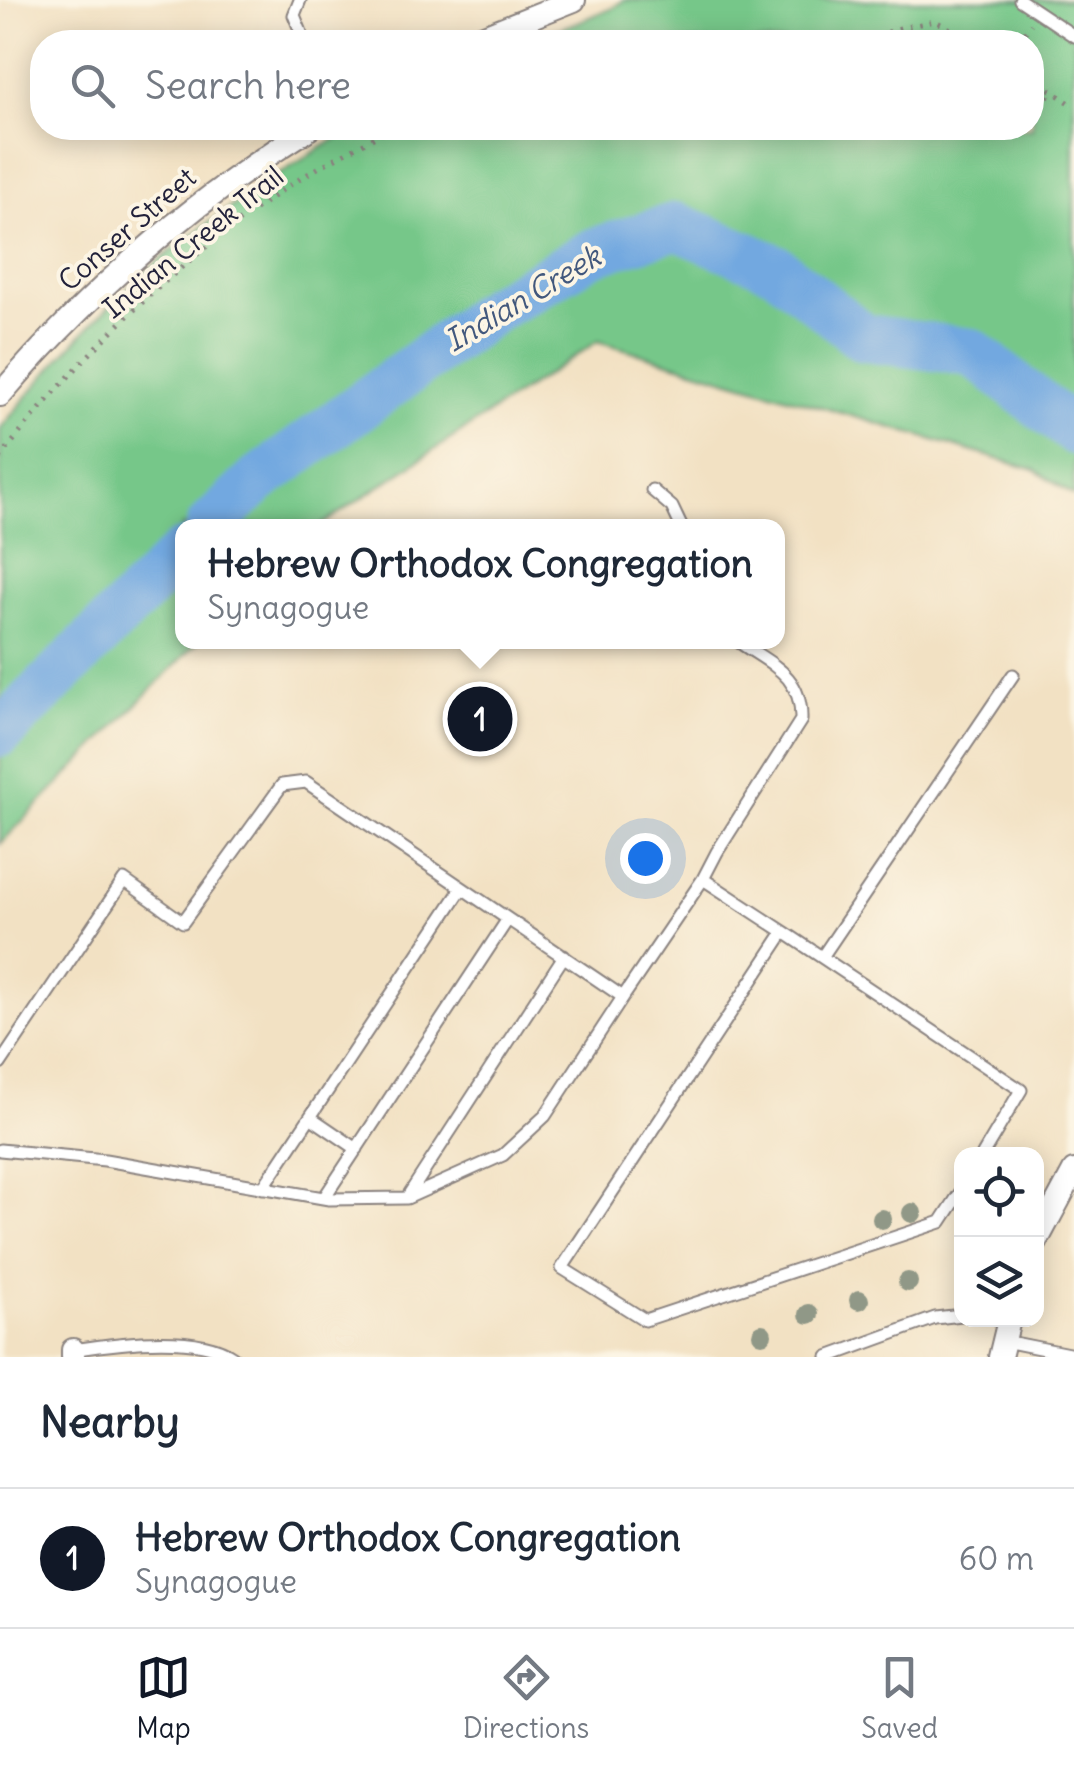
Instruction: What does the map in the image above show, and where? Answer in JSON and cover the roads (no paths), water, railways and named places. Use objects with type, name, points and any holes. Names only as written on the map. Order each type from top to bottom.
[{"type":"street","points":[[499,30],[569,1]]},
{"type":"street","name":"Conser Street","points":[[0,394],[114,274],[259,159],[290,140]]},
{"type":"street","points":[[1038,1237],[1074,1172]]},
{"type":"lane","points":[[300,0],[294,15],[300,30]]},
{"type":"lane","points":[[1020,0],[1074,36]]},
{"type":"lane","points":[[652,490],[672,507],[678,519]]},
{"type":"lane","points":[[0,1150],[105,1160],[324,1198],[407,1198],[503,1155],[545,1116],[703,879],[716,852],[801,720],[802,700],[794,682],[749,649]]},
{"type":"lane","points":[[822,957],[1013,675]]},
{"type":"lane","points":[[0,1064],[124,880],[183,922],[282,784],[306,782],[623,997]]},
{"type":"lane","points":[[703,879],[1021,1090],[987,1147]]},
{"type":"lane","points":[[263,1188],[462,888]]},
{"type":"lane","points":[[324,1198],[508,919]]},
{"type":"lane","points":[[784,932],[562,1268],[645,1320],[942,1222],[954,1202]]},
{"type":"lane","points":[[407,1198],[564,956]]},
{"type":"lane","points":[[310,1117],[356,1149]]},
{"type":"lane","points":[[828,1357],[936,1318],[954,1316]]},
{"type":"lane","points":[[1004,1339],[1074,1354]]},
{"type":"lane","points":[[73,1354],[115,1343],[210,1345],[233,1357]]},
{"type":"waterway","name":"Indian Creek","points":[[217,519],[257,481],[497,307],[593,252],[676,226],[776,268],[864,338],[972,352],[1074,431]]},
{"type":"waterway","name":"Indian Creek","points":[[0,733],[175,560]]},
{"type":"place","name":"Hebrew Orthodox Congregation","points":[[480,719]]}]
